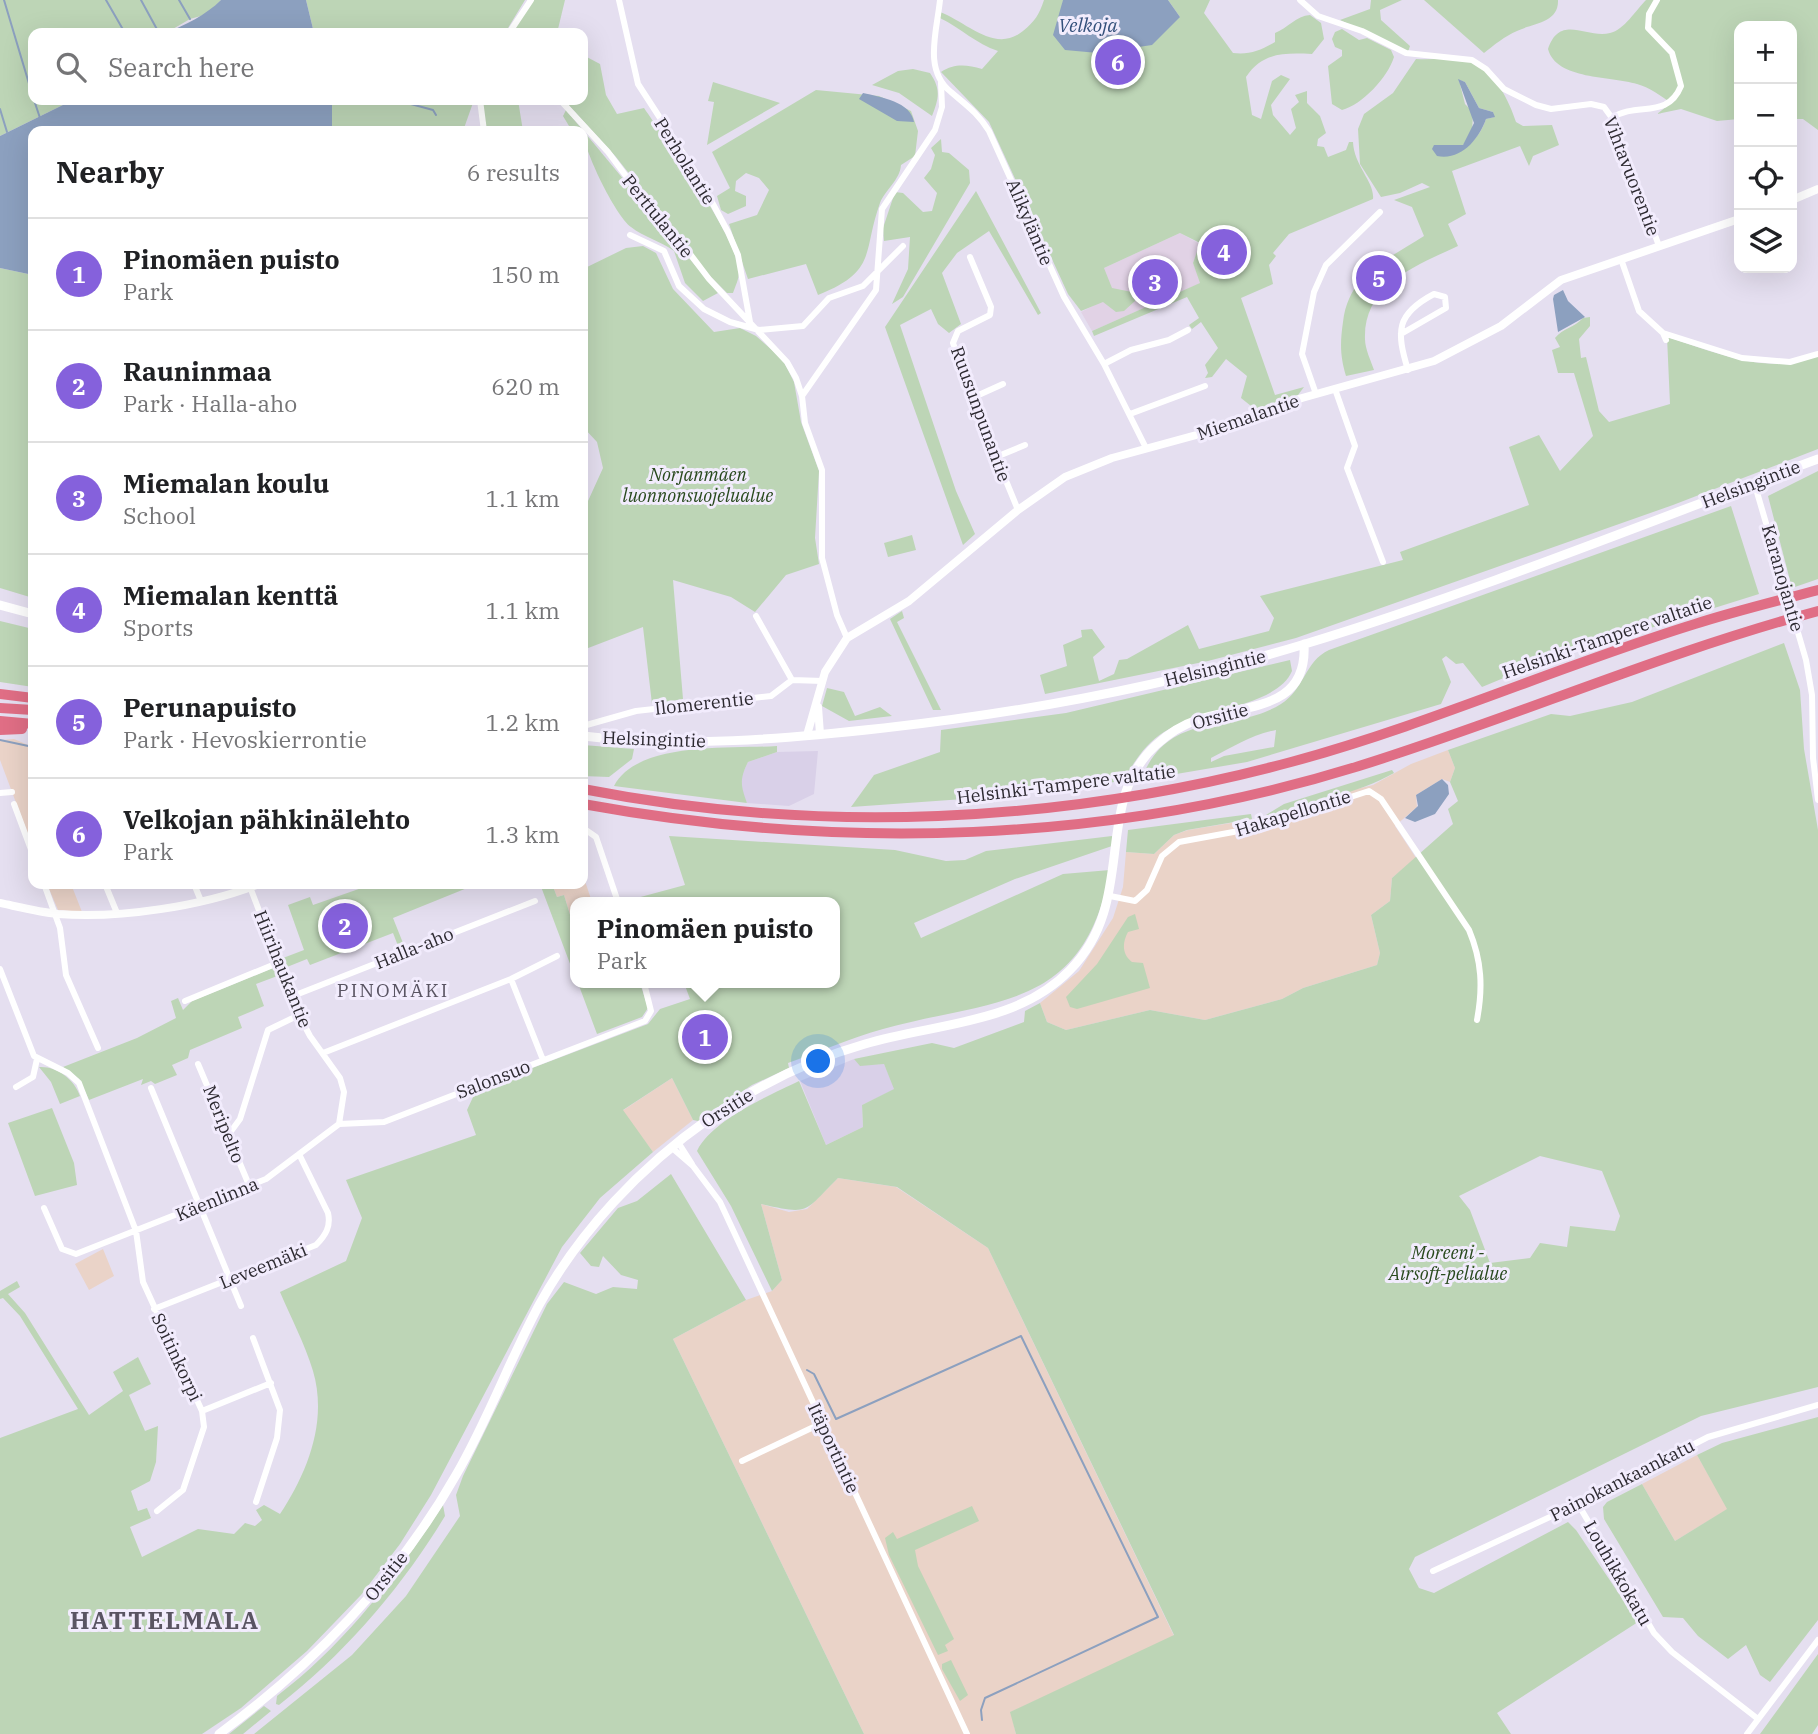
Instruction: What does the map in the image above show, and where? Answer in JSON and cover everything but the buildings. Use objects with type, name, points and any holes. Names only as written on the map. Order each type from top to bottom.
[{"type":"highway","name":"Helsinki-Tampere valtatie","points":[[588,790],[747,813],[838,818],[995,813],[1138,796],[1231,777],[1361,741],[1695,624],[1818,590]]},
{"type":"highway","name":"Helsinki-Tampere valtatie","points":[[588,805],[703,822],[883,834],[1038,828],[1144,816],[1226,800],[1358,766],[1710,642],[1813,612]]},
{"type":"highway","points":[[0,694],[28,697]]},
{"type":"highway","points":[[0,708],[28,710]]},
{"type":"highway","points":[[0,721],[28,724]]},
{"type":"highway","points":[[0,730],[28,730]]},
{"type":"main road","name":"Helsingintie","points":[[588,736],[650,741],[820,734],[967,719],[1176,679],[1304,644],[1443,598],[1674,508],[1818,459]]},
{"type":"main road","points":[[0,605],[28,613]]},
{"type":"main road","name":"Orsitie","points":[[219,1734],[266,1699],[327,1644],[392,1570],[457,1474],[536,1312],[562,1269],[600,1216],[674,1145],[739,1099],[832,1054],[897,1035],[998,1013],[1035,998],[1054,985],[1084,954],[1101,925],[1110,896],[1120,808],[1129,782],[1148,752],[1181,727],[1197,720],[1270,702],[1287,692],[1302,671],[1304,644]]},
{"type":"street","points":[[512,28],[531,0]]},
{"type":"street","name":"Perholantie","points":[[619,0],[638,85],[699,178],[738,255],[750,322]]},
{"type":"street","points":[[802,396],[877,290],[882,209],[900,179],[931,139],[942,107],[941,83],[934,61],[940,0]]},
{"type":"street","name":"Vihtavuorentie","points":[[1300,0],[1318,16],[1362,31],[1406,53],[1472,60],[1486,69],[1504,89],[1525,101],[1551,109],[1599,105],[1606,109],[1612,118],[1659,246]]},
{"type":"street","points":[[1612,118],[1629,109],[1651,110],[1667,106],[1681,86],[1672,53],[1648,28],[1649,14],[1657,0]]},
{"type":"street","name":"Alikyläntie","points":[[941,83],[977,113],[989,131],[1063,297],[1104,364],[1146,448]]},
{"type":"street","points":[[942,107],[956,96]]},
{"type":"street","points":[[481,105],[483,126]]},
{"type":"street","name":"Perttulantie","points":[[565,105],[584,126]]},
{"type":"street","name":"Perttulantie","points":[[588,130],[608,152],[659,220],[787,362],[802,396],[805,423],[822,470],[822,558],[837,615],[847,638]]},
{"type":"street","points":[[1797,198],[1818,188]]},
{"type":"street","points":[[1316,394],[1302,354],[1314,292],[1326,265],[1380,212]]},
{"type":"street","name":"Miemalantie","points":[[807,735],[828,664],[847,638],[909,601],[1018,510],[1065,477],[1100,462],[1200,434],[1316,394],[1408,370],[1483,337],[1514,318],[1561,280],[1734,221]]},
{"type":"street","name":"Perttulantie","points":[[630,235],[664,251],[679,286],[690,299],[704,309],[740,326],[759,330]]},
{"type":"street","points":[[759,330],[803,326],[829,298],[844,290],[858,289],[903,246]]},
{"type":"street","name":"Ruusunpunantie","points":[[970,257],[991,307],[990,315],[964,326],[954,337],[972,398],[1018,510]]},
{"type":"street","points":[[1621,259],[1639,311],[1665,336],[1742,358],[1790,362],[1818,354]]},
{"type":"street","points":[[1401,334],[1446,308],[1445,297],[1434,294],[1416,303],[1404,317],[1401,334],[1408,370]]},
{"type":"street","points":[[1104,364],[1131,350],[1155,345],[1188,330]]},
{"type":"street","points":[[972,398],[1003,384]]},
{"type":"street","points":[[1130,414],[1205,386]]},
{"type":"street","points":[[1335,389],[1355,446],[1347,468],[1383,562]]},
{"type":"street","points":[[996,457],[1026,445]]},
{"type":"street","name":"Karanojantie","points":[[1754,482],[1806,660],[1812,695],[1813,758],[1818,800]]},
{"type":"street","points":[[756,616],[792,680],[822,681]]},
{"type":"street","name":"Ilomerentie","points":[[588,725],[636,711],[771,696],[792,680]]},
{"type":"street","name":"Miemalantie","points":[[818,701],[820,734]]},
{"type":"street","points":[[0,793],[12,792]]},
{"type":"street","name":"Hakapellontie","points":[[1110,896],[1135,901],[1142,896],[1162,856],[1179,842],[1255,828],[1364,792],[1376,793],[1469,930],[1476,948],[1482,980],[1478,1020]]},
{"type":"street","points":[[14,804],[28,842]]},
{"type":"street","points":[[588,831],[596,837],[616,897]]},
{"type":"street","points":[[46,889],[55,914],[66,975],[98,1048]]},
{"type":"street","points":[[107,889],[117,913]]},
{"type":"street","points":[[196,889],[201,901]]},
{"type":"street","points":[[0,903],[55,914],[117,913],[201,901],[243,889]]},
{"type":"street","name":"Hiirihaukantie","points":[[251,889],[299,1015],[343,1085],[339,1124]]},
{"type":"street","name":"Halla-aho","points":[[293,996],[535,901]]},
{"type":"street","points":[[323,1053],[510,979],[557,956]]},
{"type":"street","points":[[185,1001],[280,962]]},
{"type":"street","points":[[0,969],[37,1059],[33,1077],[16,1087]]},
{"type":"street","points":[[510,979],[543,1060]]},
{"type":"street","name":"Salonsuo","points":[[339,1124],[384,1122],[645,1021],[651,1011],[645,988]]},
{"type":"street","points":[[229,1135],[240,1119],[266,1034],[273,1026],[299,1015]]},
{"type":"street","name":"Soitinkorpi","points":[[37,1059],[68,1073],[79,1083],[136,1231],[143,1282],[202,1410],[204,1427],[183,1490],[157,1511]]},
{"type":"street","name":"Meripelto","points":[[198,1065],[249,1185]]},
{"type":"street","points":[[151,1088],[241,1306]]},
{"type":"street","name":"Käenlinna","points":[[44,1208],[62,1248],[69,1254],[83,1252],[266,1179],[339,1124]]},
{"type":"street","name":"Itäportintie","points":[[674,1145],[720,1202],[967,1734]]},
{"type":"street","name":"Leveemäki","points":[[154,1309],[316,1245],[323,1238],[330,1222],[328,1213],[299,1154]]},
{"type":"street","points":[[253,1338],[281,1410],[281,1422],[256,1502]]},
{"type":"street","points":[[202,1410],[271,1383]]},
{"type":"street","name":"Painokankaankatu","points":[[1433,1571],[1578,1504],[1708,1437],[1818,1405]]},
{"type":"street","points":[[743,1461],[822,1423]]},
{"type":"street","name":"Louhikkokatu","points":[[1578,1504],[1654,1633],[1672,1652],[1758,1719]]},
{"type":"street","points":[[1747,1734],[1818,1640]]},
{"type":"shaded area","points":[[1180,233],[1200,244],[1193,263],[1201,283],[1092,331],[1081,312],[1095,305],[1104,268]]},
{"type":"shaded area","points":[[14,739],[28,745],[28,835],[0,760],[0,740]]},
{"type":"shaded area","points":[[1448,750],[1455,768],[1450,782],[1442,779],[1416,795],[1417,807],[1395,826],[1416,858],[1392,878],[1390,901],[1371,915],[1380,953],[1377,965],[1303,988],[1282,999],[1205,1020],[1150,1010],[1066,1030],[1047,1022],[1040,1003],[1079,971],[1113,918],[1123,887],[1126,852],[1154,854],[1174,835],[1188,830],[1268,817],[1324,797],[1373,785],[1411,764]]},
{"type":"shaded area","points":[[818,751],[814,794],[789,806],[747,803],[740,790],[741,777],[748,762],[777,752]]},
{"type":"shaded area","points":[[49,889],[73,889],[82,912],[58,910]]},
{"type":"shaded area","points":[[554,889],[588,889],[590,897],[570,897],[570,915],[564,895],[557,897]]},
{"type":"shaded area","points":[[854,1059],[861,1065],[884,1064],[895,1089],[862,1105],[863,1127],[826,1145],[800,1081]]},
{"type":"shaded area","points":[[672,1078],[693,1120],[653,1152],[622,1111]]},
{"type":"shaded area","points":[[838,1178],[896,1187],[988,1248],[1174,1636],[1011,1712],[1016,1734],[864,1734],[673,1339],[746,1300],[772,1291],[782,1280],[761,1204],[789,1212],[807,1209]]},
{"type":"shaded area","points":[[103,1249],[114,1276],[89,1290],[75,1264]]},
{"type":"shaded area","points":[[1697,1455],[1728,1509],[1675,1541],[1642,1484]]},
{"type":"green space","points":[[0,0],[221,0],[208,14],[190,19],[175,28],[28,28],[28,105],[63,105],[0,136]]},
{"type":"green space","points":[[306,0],[525,0],[508,28],[313,28]]},
{"type":"green space","points":[[533,0],[565,0],[558,28],[515,28]]},
{"type":"green space","points":[[1044,0],[1063,0],[1062,11],[1180,17],[1168,0],[1210,0],[1204,13],[1233,53],[1250,53],[1270,45],[1275,42],[1275,33],[1305,16],[1310,15],[1321,23],[1324,39],[1312,54],[1283,54],[1267,58],[1246,77],[1252,115],[1261,119],[1272,81],[1281,75],[1290,79],[1271,105],[1273,115],[1290,135],[1296,128],[1291,109],[1299,102],[1295,95],[1307,91],[1307,103],[1320,116],[1326,133],[1318,139],[1317,146],[1324,147],[1328,157],[1346,150],[1349,142],[1353,142],[1357,159],[1373,193],[1373,199],[1289,234],[1273,253],[1276,256],[1269,265],[1273,284],[1241,298],[1275,395],[1304,387],[1298,395],[1250,412],[1251,406],[1241,398],[1247,376],[1226,359],[1212,377],[1205,378],[1208,373],[1205,365],[1218,348],[1201,322],[1192,329],[1189,325],[1199,318],[1187,297],[1094,336],[1092,331],[1200,283],[1193,263],[1200,243],[1180,233],[1104,268],[1112,288],[1132,292],[1135,301],[1124,311],[1116,312],[1103,302],[1081,311],[1068,294],[989,122],[941,72],[961,66],[982,69],[998,51],[940,18],[940,12],[981,34],[1002,39],[1023,31],[1036,17]]},
{"type":"green space","points":[[1371,0],[1402,0],[1380,10],[1381,20],[1410,46],[1408,52],[1340,20],[1370,9]]},
{"type":"green space","points":[[1424,0],[1558,0],[1557,8],[1550,18],[1513,33],[1484,53]]},
{"type":"green space","points":[[1646,0],[1818,0],[1818,130],[1803,119],[1797,119],[1797,21],[1734,21],[1734,119],[1717,121],[1681,109],[1657,114],[1671,103],[1650,89],[1626,81],[1573,72],[1553,59],[1548,49],[1553,38],[1560,32],[1575,30],[1610,33],[1625,24]]},
{"type":"green space","points":[[1342,29],[1359,40],[1367,38],[1391,50],[1394,57],[1373,89],[1358,102],[1342,110],[1332,104],[1328,66],[1342,56],[1342,50],[1335,47],[1332,39],[1335,32]]},
{"type":"green space","points":[[588,58],[600,64],[606,95],[617,114],[644,108],[714,213],[727,236],[739,272],[733,293],[727,293],[709,275],[616,157],[569,105],[588,105]]},
{"type":"green space","points":[[1416,59],[1465,60],[1480,66],[1494,79],[1516,122],[1523,126],[1552,125],[1559,145],[1533,156],[1529,166],[1520,146],[1452,171],[1466,214],[1448,224],[1458,246],[1395,279],[1383,291],[1373,304],[1367,320],[1365,343],[1374,370],[1346,376],[1341,336],[1347,305],[1353,291],[1361,280],[1383,261],[1424,236],[1412,207],[1394,200],[1430,187],[1422,183],[1400,193],[1381,197],[1360,164],[1358,129],[1364,114],[1393,93]],"holes":[[[1459,80],[1465,82],[1479,108],[1493,112],[1494,117],[1486,119],[1478,135],[1468,145],[1437,156],[1441,145],[1463,145],[1472,134],[1473,112],[1465,104]]]},
{"type":"green space","points":[[913,69],[930,73],[936,84],[937,99],[932,116],[899,93],[872,85],[898,71]]},
{"type":"green space","points":[[713,82],[780,103],[707,145],[714,102],[708,101]]},
{"type":"green space","points":[[816,90],[879,96],[911,111],[918,131],[915,156],[901,165],[898,175],[882,198],[865,259],[859,269],[850,278],[818,295],[806,264],[748,279],[729,224],[757,215],[769,190],[759,178],[746,173],[736,181],[735,191],[746,196],[746,206],[728,214],[721,210],[717,196],[730,188],[712,152]]},
{"type":"green space","points":[[332,105],[472,105],[465,126],[332,126]]},
{"type":"green space","points":[[483,105],[519,105],[522,126],[485,126]]},
{"type":"green space","points":[[566,110],[579,126],[569,126],[563,116]]},
{"type":"green space","points":[[588,136],[718,293],[703,301],[685,283],[674,251],[631,227],[624,220],[588,150]]},
{"type":"green space","points":[[941,139],[942,152],[949,153],[969,170],[970,183],[903,297],[892,304],[908,269],[910,237],[884,241],[883,228],[895,192],[903,193],[923,212],[932,211],[937,193],[924,178],[931,169],[935,155],[931,148]]},
{"type":"green space","points":[[976,191],[1041,313],[1038,315],[989,231],[957,253],[942,273],[961,324],[949,333],[938,324],[931,309],[900,325],[956,491],[975,534],[963,545],[885,327]]},
{"type":"green space","name":"Norjanmäen luonnonsuojelualue","points":[[643,246],[656,253],[673,289],[714,332],[740,328],[756,336],[783,360],[794,382],[801,422],[819,471],[815,538],[819,564],[786,575],[755,612],[731,597],[673,580],[683,699],[652,704],[643,627],[588,648],[588,501],[603,468],[597,442],[588,432],[588,267],[626,248]]},
{"type":"green space","points":[[0,268],[28,274],[28,596],[0,588]]},
{"type":"green space","points":[[1590,317],[1590,326],[1579,339],[1581,358],[1586,357],[1599,411],[1609,422],[1670,404],[1667,337],[1723,355],[1761,363],[1780,364],[1818,355],[1818,449],[1673,505],[1296,638],[1208,661],[1045,694],[1040,675],[1067,666],[1063,645],[1082,637],[1081,630],[1092,629],[1105,647],[1093,657],[1099,681],[1114,674],[1119,660],[1127,659],[1188,625],[1199,649],[1269,631],[1274,618],[1260,596],[1403,560],[1400,552],[1529,505],[1509,447],[1539,435],[1560,471],[1593,436],[1574,373],[1558,373],[1552,350],[1560,347],[1555,338],[1558,335],[1583,318]]},
{"type":"green space","points":[[1818,471],[1818,579],[1792,588],[1768,496]]},
{"type":"green space","points":[[1731,506],[1759,594],[1545,661],[1482,687],[1463,663],[1456,664],[1446,656],[1442,659],[1451,682],[1441,704],[1247,762],[1141,780],[1153,757],[1168,742],[1185,732],[1262,713],[1281,704],[1295,691],[1315,661],[1329,650]],"holes":[[[1276,730],[1274,747],[1224,756],[1211,762],[1211,758],[1242,742]]]},
{"type":"green space","points":[[912,535],[916,550],[888,557],[884,543]]},
{"type":"green space","points":[[902,611],[904,618],[897,622],[941,710],[933,710],[890,619]]},
{"type":"green space","points":[[0,621],[28,628],[28,686],[0,682]]},
{"type":"green space","name":"Moreeni - Airsoft-pelialue","points":[[1784,643],[1800,690],[1804,749],[1818,830],[1818,1387],[1701,1416],[1415,1557],[1409,1569],[1419,1588],[1434,1593],[1568,1522],[1638,1622],[1497,1713],[1511,1734],[1016,1734],[1010,1712],[1174,1635],[988,1248],[897,1187],[838,1178],[805,1208],[789,1210],[761,1204],[782,1280],[772,1291],[731,1206],[697,1151],[704,1140],[728,1119],[799,1081],[826,1145],[863,1127],[862,1105],[894,1089],[884,1064],[860,1066],[854,1059],[932,1043],[954,1048],[1024,1022],[1025,1011],[1040,1003],[1047,1022],[1066,1030],[1150,1010],[1205,1020],[1282,999],[1303,988],[1377,965],[1380,953],[1371,915],[1390,901],[1392,878],[1453,824],[1448,809],[1458,801],[1450,782],[1455,768],[1448,750],[1551,714],[1570,716],[1632,702]],"holes":[[[1540,1156],[1602,1171],[1620,1216],[1615,1231],[1570,1226],[1567,1247],[1540,1243],[1530,1258],[1490,1263],[1470,1210],[1459,1196]]]},
{"type":"green space","points":[[1290,660],[1292,671],[1284,683],[1271,692],[1179,724],[1157,737],[1140,754],[1123,781],[992,797],[851,807],[874,775],[940,752],[941,730],[1066,713]]},
{"type":"green space","points":[[827,688],[844,692],[855,716],[880,707],[892,716],[849,721],[822,706]]},
{"type":"green space","points":[[588,745],[634,749],[632,759],[609,777],[588,776]]},
{"type":"green space","points":[[777,746],[777,752],[748,762],[742,783],[747,803],[614,786],[626,771],[643,761],[664,754],[712,748]]},
{"type":"green space","points":[[1392,770],[1394,773],[1349,792],[1268,817],[1266,815],[1284,804]]},
{"type":"green space","points":[[1251,814],[1252,819],[1187,830],[1174,835],[1154,854],[1126,852],[1128,830]]},
{"type":"green space","points":[[669,836],[895,850],[946,861],[965,860],[986,851],[1112,836],[1112,846],[1015,879],[914,923],[921,938],[1063,874],[1110,870],[1097,916],[1079,950],[1056,975],[1028,991],[997,1003],[883,1029],[788,1063],[789,1068],[752,1085],[698,1121],[693,1120],[672,1078],[623,1110],[653,1152],[600,1198],[562,1247],[431,1495],[400,1544],[361,1595],[307,1651],[241,1708],[202,1734],[0,1734],[0,1438],[78,1409],[20,1316],[3,1298],[0,1299],[0,1291],[17,1281],[20,1287],[8,1294],[25,1313],[89,1415],[123,1391],[113,1372],[138,1357],[151,1384],[129,1395],[145,1431],[158,1426],[156,1462],[150,1481],[131,1491],[138,1511],[147,1508],[151,1518],[130,1527],[142,1557],[198,1529],[234,1534],[245,1523],[255,1526],[262,1520],[256,1510],[264,1505],[280,1514],[306,1464],[318,1409],[317,1390],[310,1361],[280,1292],[346,1261],[362,1218],[346,1180],[476,1135],[467,1110],[474,1095],[485,1086],[648,1024],[660,1009],[690,999],[686,988],[840,988],[840,897],[641,897],[685,885]]},
{"type":"green space","points":[[359,889],[465,889],[393,918],[405,948],[400,951],[393,933],[310,965],[307,959],[287,967],[283,958],[304,950],[288,905],[310,897],[313,905]]},
{"type":"green space","points":[[542,889],[554,889],[557,897],[564,895],[570,915],[570,964]]},
{"type":"green space","points":[[1135,914],[1139,929],[1128,932],[1124,944],[1125,952],[1132,962],[1143,963],[1150,988],[1077,1009],[1070,1007],[1066,997],[1097,964],[1128,917]]},
{"type":"green space","points":[[277,968],[280,975],[256,984],[264,1006],[238,1017],[242,1028],[190,1050],[188,1058],[172,1065],[177,1075],[155,1084],[151,1081],[141,1085],[143,1079],[89,1100],[79,1079],[63,1067],[137,1038],[176,1018],[171,1001],[178,998],[183,1010],[192,1001]]},
{"type":"green space","points":[[580,988],[642,988],[648,1008],[642,1017],[597,1034]]},
{"type":"green space","points":[[39,1067],[46,1067],[64,1075],[74,1084],[80,1096],[60,1104],[51,1082]]},
{"type":"green space","points":[[52,1108],[74,1163],[77,1185],[35,1196],[8,1123]]},
{"type":"green space","points":[[671,1174],[746,1300],[673,1339],[864,1734],[254,1734],[352,1655],[406,1596],[460,1516],[456,1495],[463,1476],[547,1304],[564,1282],[596,1294],[613,1287],[637,1289],[638,1280],[621,1275],[603,1256],[599,1267],[591,1266],[580,1253],[618,1208],[637,1201]]},
{"type":"green space","points":[[1818,1417],[1818,1620],[1770,1682],[1760,1675],[1746,1645],[1728,1659],[1698,1636],[1683,1618],[1663,1617],[1604,1519],[1603,1507],[1607,1502],[1642,1484],[1675,1541],[1727,1509],[1697,1455],[1722,1443]]},
{"type":"green space","points":[[443,1505],[445,1516],[421,1554],[366,1624],[324,1667],[279,1705],[276,1704],[277,1696],[325,1655],[368,1608]]},
{"type":"green space","points":[[972,1506],[979,1521],[915,1550],[918,1566],[954,1639],[945,1645],[948,1651],[938,1655],[889,1555],[885,1538],[893,1532],[897,1539]]},
{"type":"green space","points":[[1818,1654],[1818,1725],[1812,1734],[1760,1734]]},
{"type":"green space","points":[[951,1660],[968,1695],[960,1701],[942,1669],[942,1664]]},
{"type":"green space","points":[[264,1706],[271,1711],[243,1734],[229,1734]]},
{"type":"water","points":[[221,0],[306,0],[313,28],[177,28]]},
{"type":"water","name":"Velkoja","points":[[1063,0],[1168,0],[1180,17],[1152,45],[1098,53],[1065,50],[1053,35]]},
{"type":"water","points":[[1458,79],[1465,82],[1479,108],[1493,112],[1495,117],[1486,119],[1474,141],[1461,152],[1446,157],[1437,156],[1432,149],[1434,145],[1463,145],[1474,123]]},
{"type":"water","points":[[863,93],[901,105],[912,115],[914,122],[897,121],[859,99]]},
{"type":"water","points":[[63,105],[332,105],[332,126],[28,126],[28,274],[0,268],[0,136]]},
{"type":"water","points":[[1563,290],[1568,301],[1585,317],[1558,332],[1553,299],[1554,295]]},
{"type":"water","points":[[1442,779],[1448,785],[1449,794],[1435,814],[1415,822],[1405,818],[1418,806],[1416,795]]},
{"type":"waterway","points":[[4,0],[28,80]]},
{"type":"waterway","points":[[106,0],[122,28]]},
{"type":"waterway","points":[[141,0],[156,28]]},
{"type":"waterway","points":[[179,0],[190,19]]},
{"type":"waterway","points":[[36,105],[40,118]]},
{"type":"waterway","points":[[414,105],[433,110],[436,115]]},
{"type":"waterway","points":[[0,109],[7,132]]},
{"type":"waterway","points":[[0,740],[28,746]]},
{"type":"waterway","points":[[807,1370],[814,1374],[836,1419],[1021,1336],[1158,1617],[985,1698],[981,1710],[982,1720]]},
{"type":"place","name":"Velkojan pähkinälehto","points":[[1118,62]]},
{"type":"place","name":"Miemalan kenttä","points":[[1224,252]]},
{"type":"place","name":"Perunapuisto","points":[[1379,278]]},
{"type":"place","name":"Miemalan koulu","points":[[1155,282]]},
{"type":"place","name":"Rauninmaa","points":[[345,926]]},
{"type":"place","name":"Pinomäen puisto","points":[[705,1037]]},
{"type":"district","name":"PINOMÄKI","points":[[393,990]]},
{"type":"district","name":"HATTELMALA","points":[[165,1620]]}]
